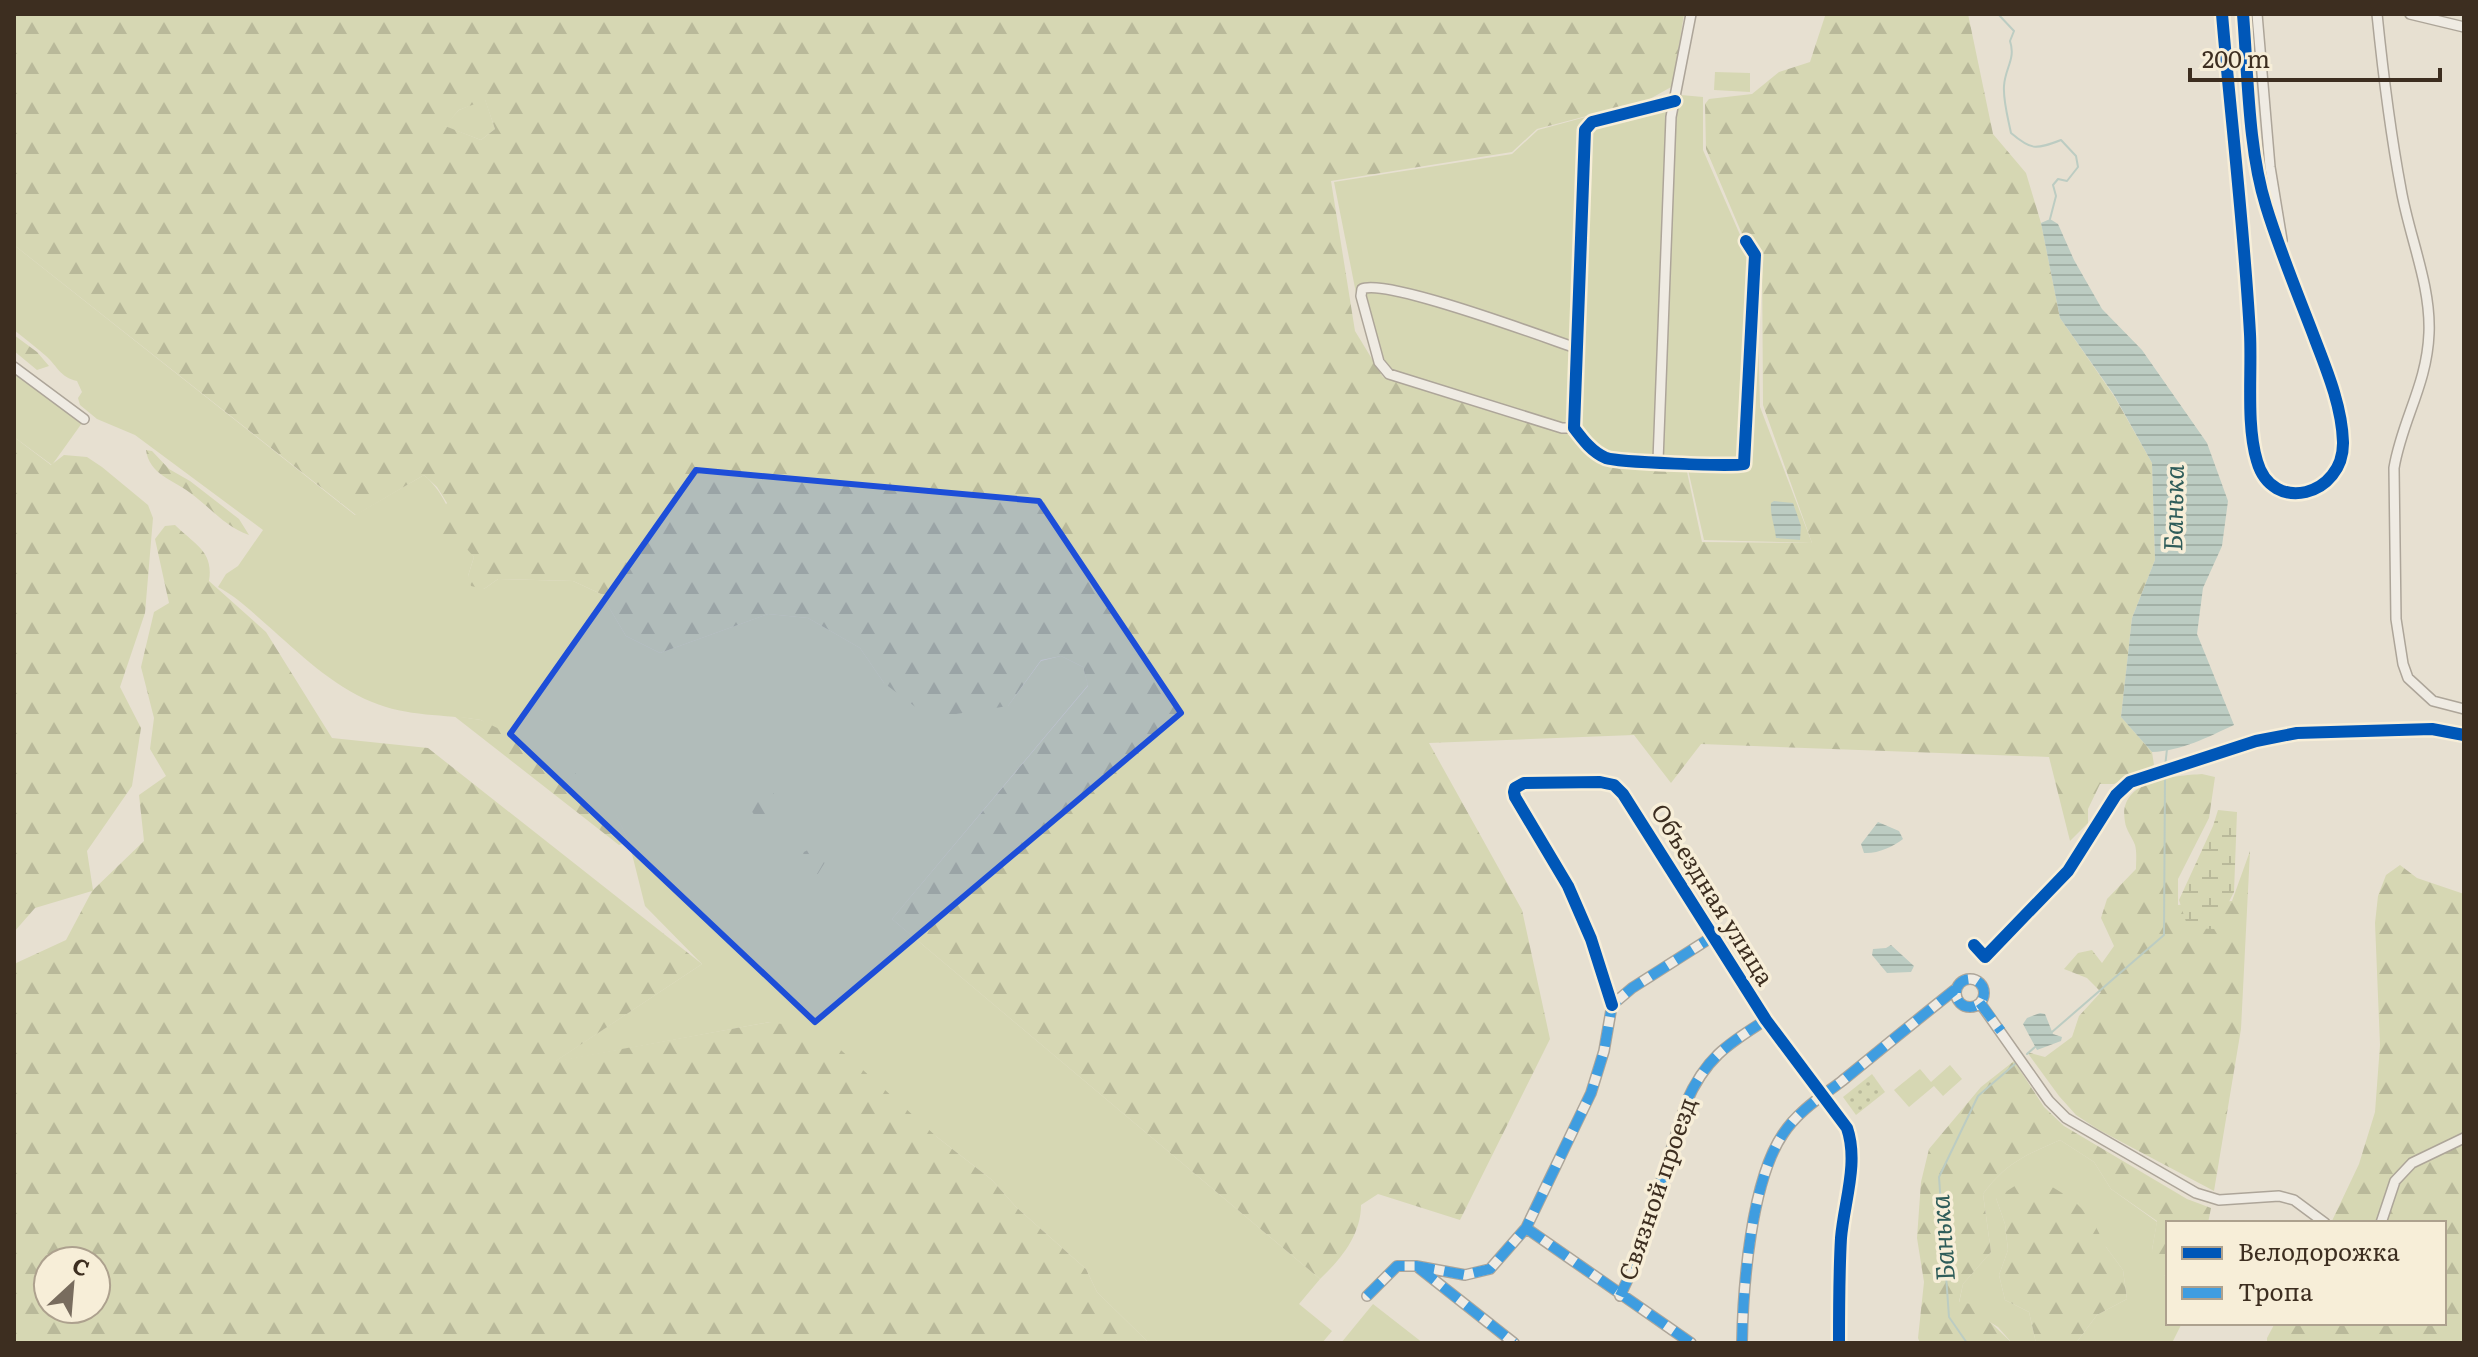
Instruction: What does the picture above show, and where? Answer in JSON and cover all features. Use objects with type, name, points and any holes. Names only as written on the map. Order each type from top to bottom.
[{"type":"street","points":[[1658,461],[1671,117],[1691,14]]},
{"type":"street","points":[[2222,14],[2250,333],[2253,445],[2261,471],[2269,482],[2288,492],[2302,493],[2322,486],[2333,476],[2343,442],[2339,411],[2325,365],[2258,178],[2243,14]]},
{"type":"street","points":[[2257,14],[2270,167],[2288,267]]},
{"type":"street","points":[[2377,14],[2401,192],[2420,268],[2429,329],[2426,367],[2397,450],[2394,468],[2398,645],[2408,678],[2420,691],[2433,701],[2464,709]]},
{"type":"street","points":[[2410,14],[2464,27]]},
{"type":"street","points":[[1675,101],[1592,122],[1585,130],[1574,428],[1585,444],[1607,458],[1623,462],[1740,466],[1746,460],[1755,255],[1746,241]]},
{"type":"street","points":[[1574,428],[1562,428],[1389,374],[1379,362],[1361,296],[1362,289],[1374,287],[1405,292],[1576,348]]},
{"type":"street","points":[[14,367],[84,419]]},
{"type":"street","points":[[1974,945],[1985,957],[2068,871],[2116,795],[2130,782],[2256,741],[2297,733],[2432,729],[2464,735]]},
{"type":"street","name":"Объездная улица","points":[[1612,1005],[1580,913],[1551,855],[1515,797],[1515,788],[1530,783],[1600,782],[1614,785],[1623,794],[1766,1020],[1847,1128],[1852,1142],[1841,1236],[1839,1343]]},
{"type":"street","points":[[1367,1296],[1397,1266],[1416,1266],[1465,1275],[1490,1269],[1526,1228],[1591,1093],[1604,1051],[1612,1005],[1632,988],[1712,937]]},
{"type":"street","points":[[1742,1343],[1743,1297],[1749,1251],[1768,1161],[1791,1123],[1967,979],[1978,981],[1985,992],[1980,1003],[1973,1007],[1964,1006],[1958,1000],[1957,988]]},
{"type":"street","points":[[1980,1003],[2049,1101],[2066,1118],[2086,1131],[2196,1193],[2219,1200],[2279,1196],[2294,1200],[2322,1221]]},
{"type":"street","name":"Связной проезд","points":[[1620,1296],[1634,1266],[1686,1103],[1696,1081],[1710,1060],[1726,1045],[1766,1020]]},
{"type":"street","points":[[2382,1221],[2395,1181],[2412,1163],[2464,1138]]},
{"type":"street","points":[[1526,1228],[1691,1343]]},
{"type":"street","points":[[1416,1266],[1514,1343]]},
{"type":"highlighted area","points":[[696,470],[1039,501],[1181,713],[815,1022],[510,734]]},
{"type":"green space","points":[[14,14],[1684,14],[1673,86],[1648,100],[1537,129],[1512,152],[1331,181],[1355,331],[1383,377],[1568,434],[1594,460],[1620,469],[1646,463],[1686,467],[1702,542],[1812,543],[1763,405],[1762,256],[1753,239],[1742,234],[1706,149],[1705,104],[1709,99],[1752,94],[1779,72],[1810,62],[1825,16],[1968,14],[1993,134],[2026,173],[2041,223],[2060,318],[2114,396],[2152,463],[2155,560],[2132,618],[2121,717],[2152,752],[2154,765],[2114,784],[2100,784],[2088,809],[2088,823],[2070,841],[2049,757],[1701,744],[1671,783],[1634,735],[1429,743],[1522,910],[1550,1039],[1460,1220],[1378,1194],[1361,1205],[1354,1236],[1320,1279],[892,919],[1088,686],[1083,667],[1061,656],[1041,660],[1008,706],[930,718],[884,683],[860,648],[808,618],[768,614],[660,653],[626,636],[601,594],[573,581],[498,579],[484,589],[471,586],[468,576],[474,557],[465,547],[454,554],[435,547],[437,516],[447,503],[437,487],[424,475],[356,515],[14,245]],"holes":[[[485,100],[495,129],[481,140],[445,126],[459,110]]]},
{"type":"green space","points":[[1715,72],[1750,73],[1750,92],[1714,90]]},
{"type":"green space","points":[[1670,94],[1703,97],[1703,150],[1741,237],[1752,241],[1756,254],[1760,407],[1812,543],[1704,540],[1687,465],[1618,465],[1594,458],[1569,434],[1385,376],[1357,298],[1334,182],[1512,154],[1538,130]]},
{"type":"green space","points":[[485,99],[495,129],[481,140],[444,126],[459,110]]},
{"type":"green space","points":[[14,245],[355,515],[424,475],[441,494],[474,557],[468,576],[484,589],[498,579],[573,581],[601,594],[626,636],[660,653],[768,614],[808,618],[860,648],[884,683],[1008,706],[1041,661],[1061,656],[1083,667],[1088,685],[892,919],[1320,1279],[1299,1304],[1332,1331],[1322,1343],[1149,1343],[1097,1292],[1086,1269],[1016,1207],[992,1180],[937,1137],[770,1022],[554,1062],[702,964],[645,906],[629,842],[616,815],[481,720],[385,707],[343,687],[316,668],[244,604],[218,587],[226,574],[238,566],[263,530],[135,435],[97,419],[80,405],[78,398],[82,392],[77,381],[63,374],[14,330]]},
{"type":"green space","points":[[14,335],[37,352],[49,366],[37,370],[14,351]]},
{"type":"green space","points":[[14,371],[82,423],[52,465],[14,437]]},
{"type":"green space","points":[[14,437],[51,465],[64,455],[87,457],[148,505],[153,518],[145,613],[120,687],[141,728],[132,786],[87,851],[93,890],[144,841],[139,795],[166,776],[150,749],[154,718],[141,667],[154,612],[169,603],[155,539],[165,526],[175,525],[205,555],[210,571],[209,581],[266,632],[332,738],[428,748],[702,964],[556,1061],[770,1022],[800,1027],[832,1042],[937,1137],[992,1180],[1016,1207],[1086,1269],[1097,1292],[1149,1343],[14,1343],[14,964],[66,940],[92,891],[35,908],[14,932]]},
{"type":"green space","points":[[146,450],[152,451],[169,469],[190,481],[239,519],[249,535],[232,527],[189,492],[163,476],[152,465]]},
{"type":"green space","points":[[454,716],[481,720],[562,760],[616,814],[629,842],[619,845]]},
{"type":"green space","points":[[2202,774],[2215,777],[2209,818],[2178,879],[2178,905],[2232,901],[2250,851],[2241,1029],[2214,1191],[2076,1115],[2027,1052],[2045,1057],[2072,1037],[2079,1016],[2101,992],[2087,978],[2064,969],[2078,953],[2092,950],[2102,963],[2114,946],[2101,918],[2107,899],[2136,869],[2135,845],[2125,822],[2129,797],[2149,783]]},
{"type":"green space","points":[[758,786],[772,790],[780,808],[779,818],[762,826],[746,803]]},
{"type":"green space","points":[[2218,810],[2237,812],[2234,892],[2215,929],[2188,928],[2179,900]]},
{"type":"green space","points":[[819,844],[827,859],[814,880],[796,869],[804,852]]},
{"type":"green space","points":[[2400,865],[2417,878],[2464,894],[2464,1343],[2267,1343],[2274,1325],[2446,1325],[2446,1221],[2332,1221],[2359,1164],[2375,1112],[2380,1045],[2375,923],[2378,896],[2386,875]]},
{"type":"green space","points":[[2014,1061],[2044,1107],[2064,1126],[2187,1199],[2211,1208],[2208,1221],[2166,1221],[2166,1276],[2154,1270],[2152,1250],[2157,1221],[2111,1189],[2094,1162],[2060,1140],[2017,1161],[2000,1174],[1983,1194],[1991,1252],[1963,1284],[1959,1302],[1971,1304],[2012,1343],[1920,1343],[1924,1282],[1917,1238],[1921,1182],[1929,1149],[1981,1087]]},
{"type":"green space","points":[[1950,1065],[1962,1079],[1943,1096],[1934,1086],[1909,1107],[1894,1090],[1920,1069],[1931,1082]]},
{"type":"green space","points":[[1872,1074],[1885,1092],[1856,1115],[1843,1097]]},
{"type":"green space","points":[[2060,1140],[2094,1162],[2111,1189],[2157,1222],[2152,1250],[2166,1278],[2166,1325],[2181,1325],[2172,1343],[2076,1343],[2097,1315],[2127,1299],[2123,1270],[2106,1247],[1996,1198],[2005,1224],[2008,1250],[1999,1275],[2005,1300],[2029,1312],[2036,1343],[2012,1343],[1998,1327],[1959,1303],[1963,1284],[1991,1252],[1983,1194],[2000,1174]]},
{"type":"green space","points":[[2021,1182],[2049,1185],[2072,1199],[2092,1219],[2106,1247],[2123,1270],[2127,1299],[2097,1315],[2076,1343],[2036,1343],[2029,1312],[2005,1300],[1999,1275],[2008,1250],[2005,1224],[1996,1198]]},
{"type":"green space","points":[[1373,1304],[1423,1343],[1341,1343]]},
{"type":"water","points":[[2050,219],[2058,224],[2102,309],[2142,350],[2207,443],[2228,501],[2222,546],[2203,588],[2197,634],[2234,725],[2173,749],[2152,752],[2121,717],[2132,618],[2155,560],[2152,463],[2114,395],[2060,318],[2041,223]]},
{"type":"water","points":[[1774,501],[1793,503],[1801,526],[1800,540],[1776,538],[1771,508]]},
{"type":"water","points":[[1878,822],[1899,831],[1903,839],[1885,849],[1864,853],[1861,844]]},
{"type":"water","points":[[1891,945],[1914,966],[1911,972],[1887,973],[1872,955],[1873,949]]},
{"type":"water","points":[[2045,1014],[2053,1034],[2062,1037],[2061,1041],[2037,1050],[2023,1024],[2027,1018]]},
{"type":"waterway","name":"Банька","points":[[1998,14],[2014,31],[2004,86],[2011,133],[2034,147],[2061,140],[2076,156],[2078,167],[2067,181],[2058,179],[2053,185],[2056,196],[2050,219]]},
{"type":"waterway","name":"Банька","points":[[2165,767],[2167,749]]},
{"type":"waterway","name":"Банька","points":[[2052,1032],[2164,935],[2165,773]]},
{"type":"waterway","name":"Банька","points":[[2027,1054],[2035,1047]]},
{"type":"waterway","name":"Банька","points":[[1967,1343],[1949,1317],[1939,1177],[1978,1096],[2016,1063]]},
{"type":"marked path","points":[[1367,1296],[1397,1266],[1416,1266],[1465,1275],[1490,1269],[1526,1228],[1591,1093],[1604,1051],[1612,1005],[1632,988],[1712,937]]},
{"type":"marked path","points":[[1970,979],[1980,983],[1984,993],[1980,1003],[1970,1007],[1960,1003],[1956,993],[1960,983],[1970,979]]},
{"type":"marked path","points":[[1742,1343],[1744,1293],[1756,1206],[1763,1178],[1783,1134],[1810,1105],[1957,988]]},
{"type":"marked path","points":[[1980,1003],[2001,1031]]},
{"type":"marked path","points":[[1620,1296],[1634,1266],[1693,1088],[1718,1054],[1766,1020]]},
{"type":"marked path","points":[[1526,1228],[1691,1343]]},
{"type":"marked path","points":[[1419,1268],[1514,1343]]},
{"type":"cycle path","points":[[2222,14],[2247,294],[2250,415],[2254,447],[2265,478],[2277,488],[2291,493],[2306,492],[2320,486],[2332,475],[2340,461],[2342,429],[2330,378],[2277,240],[2260,184],[2250,111],[2243,14]]},
{"type":"cycle path","points":[[1675,101],[1592,122],[1585,130],[1574,428],[1596,452],[1606,458],[1631,461],[1744,464],[1755,255],[1746,241]]},
{"type":"cycle path","points":[[1974,945],[1985,957],[2068,871],[2116,795],[2130,782],[2256,741],[2297,733],[2432,729],[2464,735]]},
{"type":"cycle path","points":[[1612,1005],[1591,939],[1568,886],[1515,797],[1515,788],[1524,783],[1600,782],[1614,785],[1623,794],[1766,1020],[1847,1128],[1852,1155],[1841,1238],[1839,1343]]}]
